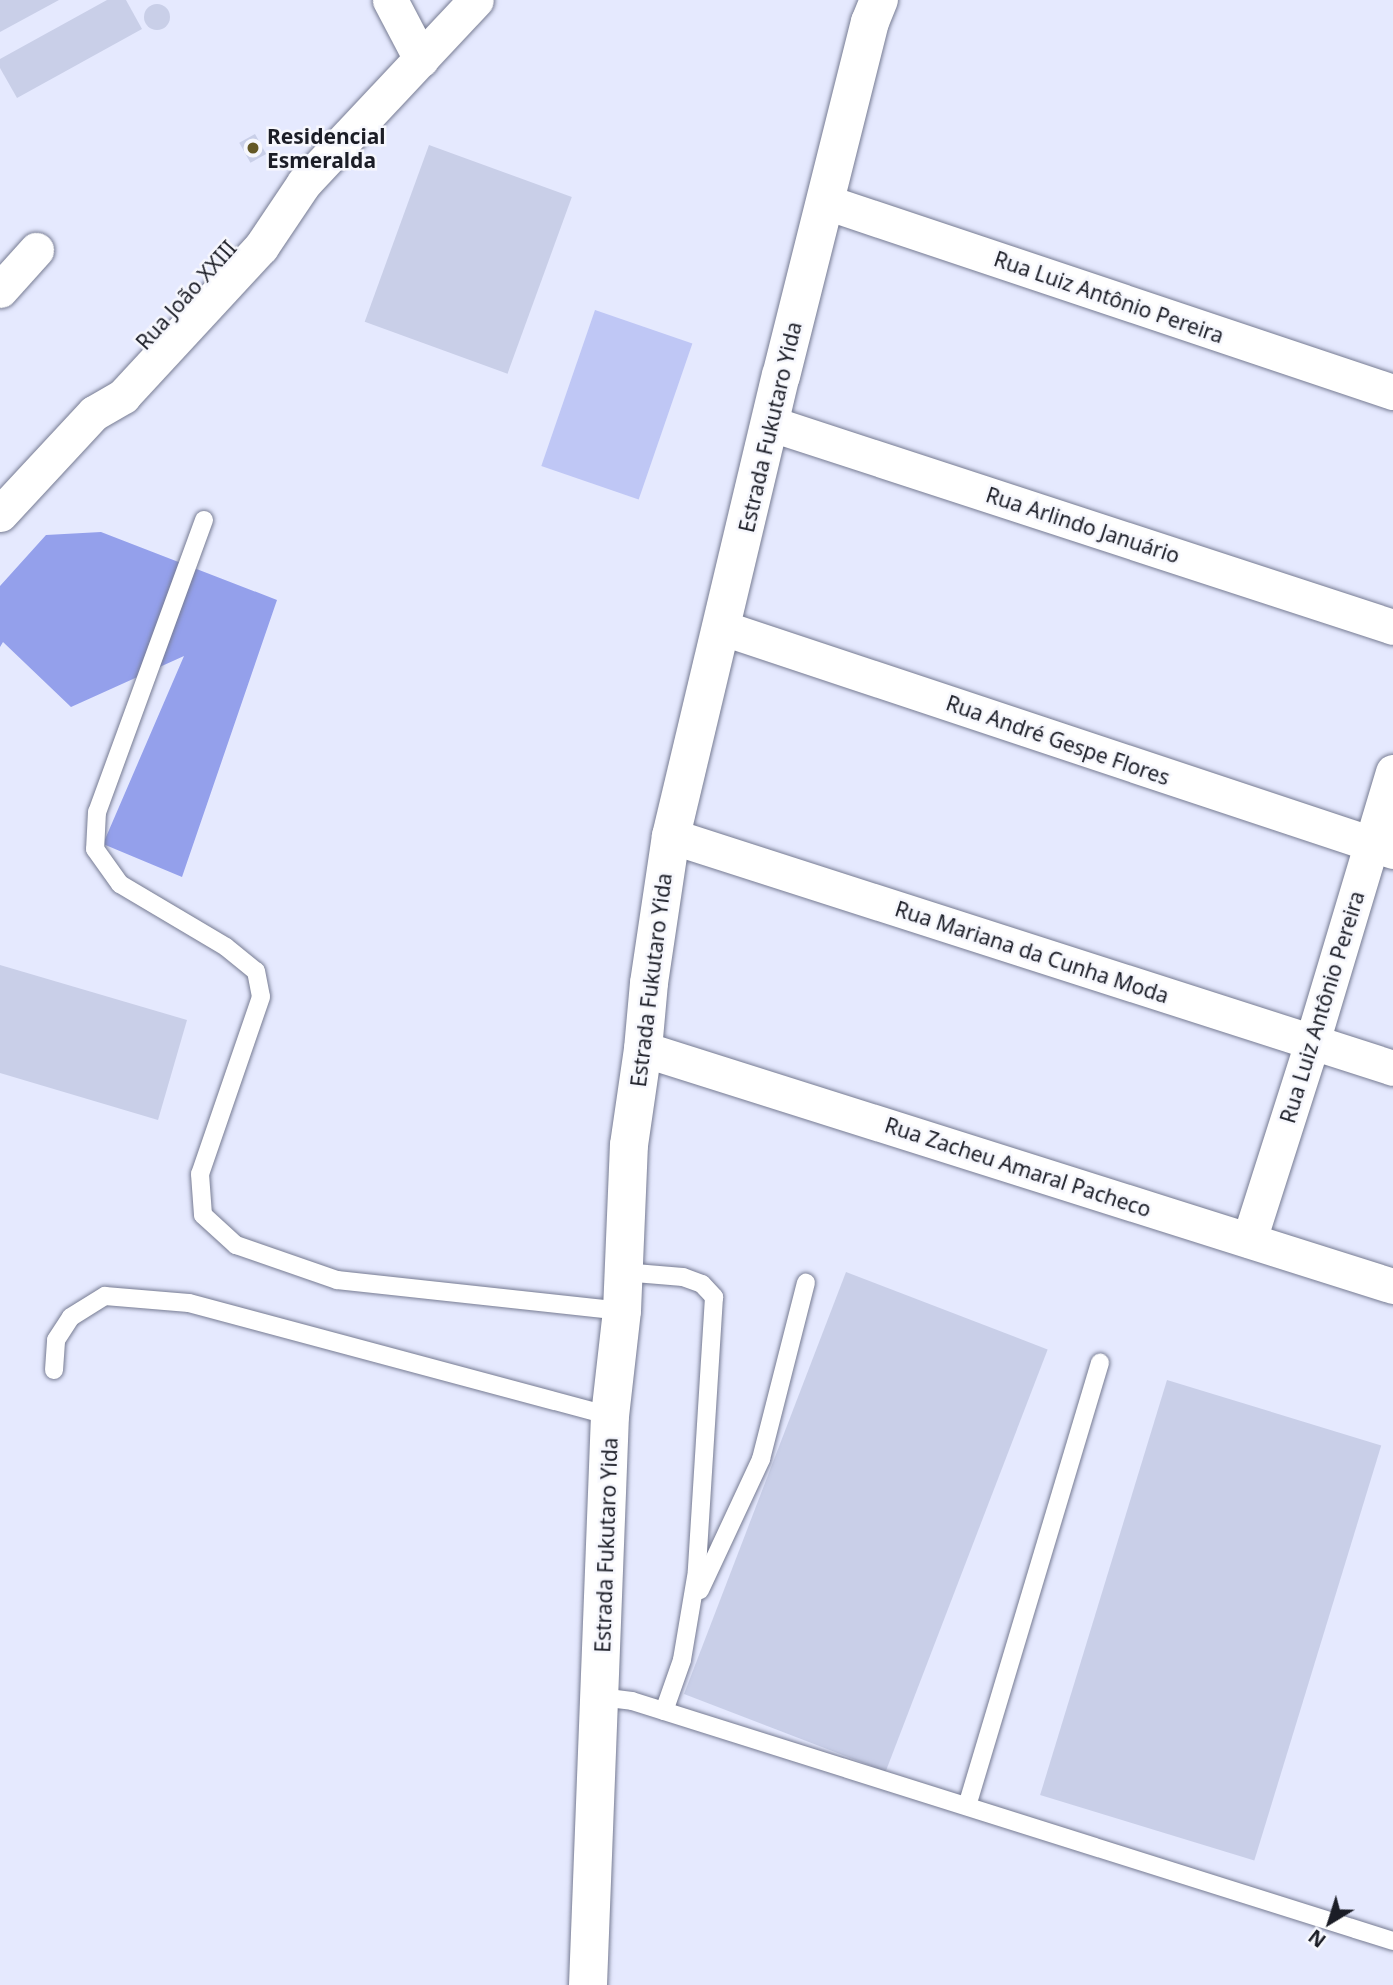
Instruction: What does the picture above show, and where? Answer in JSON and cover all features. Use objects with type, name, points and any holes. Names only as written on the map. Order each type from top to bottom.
[{"type":"street","points":[[390,0],[421,60]]},
{"type":"street","name":"Rua João XXIII","points":[[0,514],[94,413],[122,396],[252,257],[296,192],[476,0]]},
{"type":"street","name":"Estrada Fukutaro Yida","points":[[588,1985],[610,1416],[622,1311],[629,1145],[643,1049],[649,983],[671,836],[825,202],[870,22],[878,0]]},
{"type":"street","name":"Rua Luiz Antônio Pereira","points":[[825,202],[1393,393]]},
{"type":"street","points":[[4,277],[36,250]]},
{"type":"street","name":"Rua Arlindo Januário","points":[[772,424],[1393,627]]},
{"type":"street","name":"Rua André Gespe Flores","points":[[723,628],[1382,848]]},
{"type":"street","name":"Rua Luiz Antônio Pereira","points":[[1249,1240],[1312,1042],[1382,848],[1393,772]]},
{"type":"street","name":"Rua Mariana da Cunha Moda","points":[[671,836],[1393,1068]]},
{"type":"street","name":"Rua Zacheu Amaral Pacheco","points":[[643,1049],[1393,1286]]},
{"type":"lane","points":[[204,520],[97,812],[95,849],[120,884],[226,947],[256,971],[261,997],[200,1174],[203,1215],[236,1245],[337,1280],[622,1311]]},
{"type":"lane","points":[[623,1272],[683,1277],[702,1284],[714,1297],[697,1571],[682,1660],[664,1711]]},
{"type":"lane","points":[[692,1606],[761,1459],[806,1283]]},
{"type":"lane","points":[[54,1370],[56,1340],[71,1317],[105,1296],[189,1303],[610,1416]]},
{"type":"lane","points":[[967,1806],[1100,1362]]},
{"type":"lane","points":[[600,1697],[632,1700],[1393,1941]]},
{"type":"shaded area","points":[[595,310],[692,344],[639,500],[541,466]]},
{"type":"shaded area","points":[[101,532],[277,600],[182,877],[103,844],[184,656],[71,707],[3,642],[0,647],[0,586],[46,535]]},
{"type":"building","points":[[0,0],[59,0],[0,32]]},
{"type":"building","points":[[107,0],[126,0],[142,29],[17,98],[0,68],[0,59]]},
{"type":"building","points":[[157,4],[166,8],[170,17],[166,26],[157,30],[148,26],[144,17],[148,8]]},
{"type":"building","name":"Residencial Esmeralda","points":[[255,134],[266,154],[250,163],[239,143]]},
{"type":"building","points":[[429,145],[572,197],[508,374],[365,322]]},
{"type":"building","points":[[0,965],[187,1020],[158,1120],[0,1073]]},
{"type":"building","points":[[846,1272],[1048,1349],[886,1771],[684,1694]]},
{"type":"building","points":[[1167,1380],[1381,1445],[1254,1861],[1040,1795]]},
{"type":"place","name":"Residencial Esmeralda","points":[[253,148]]}]
